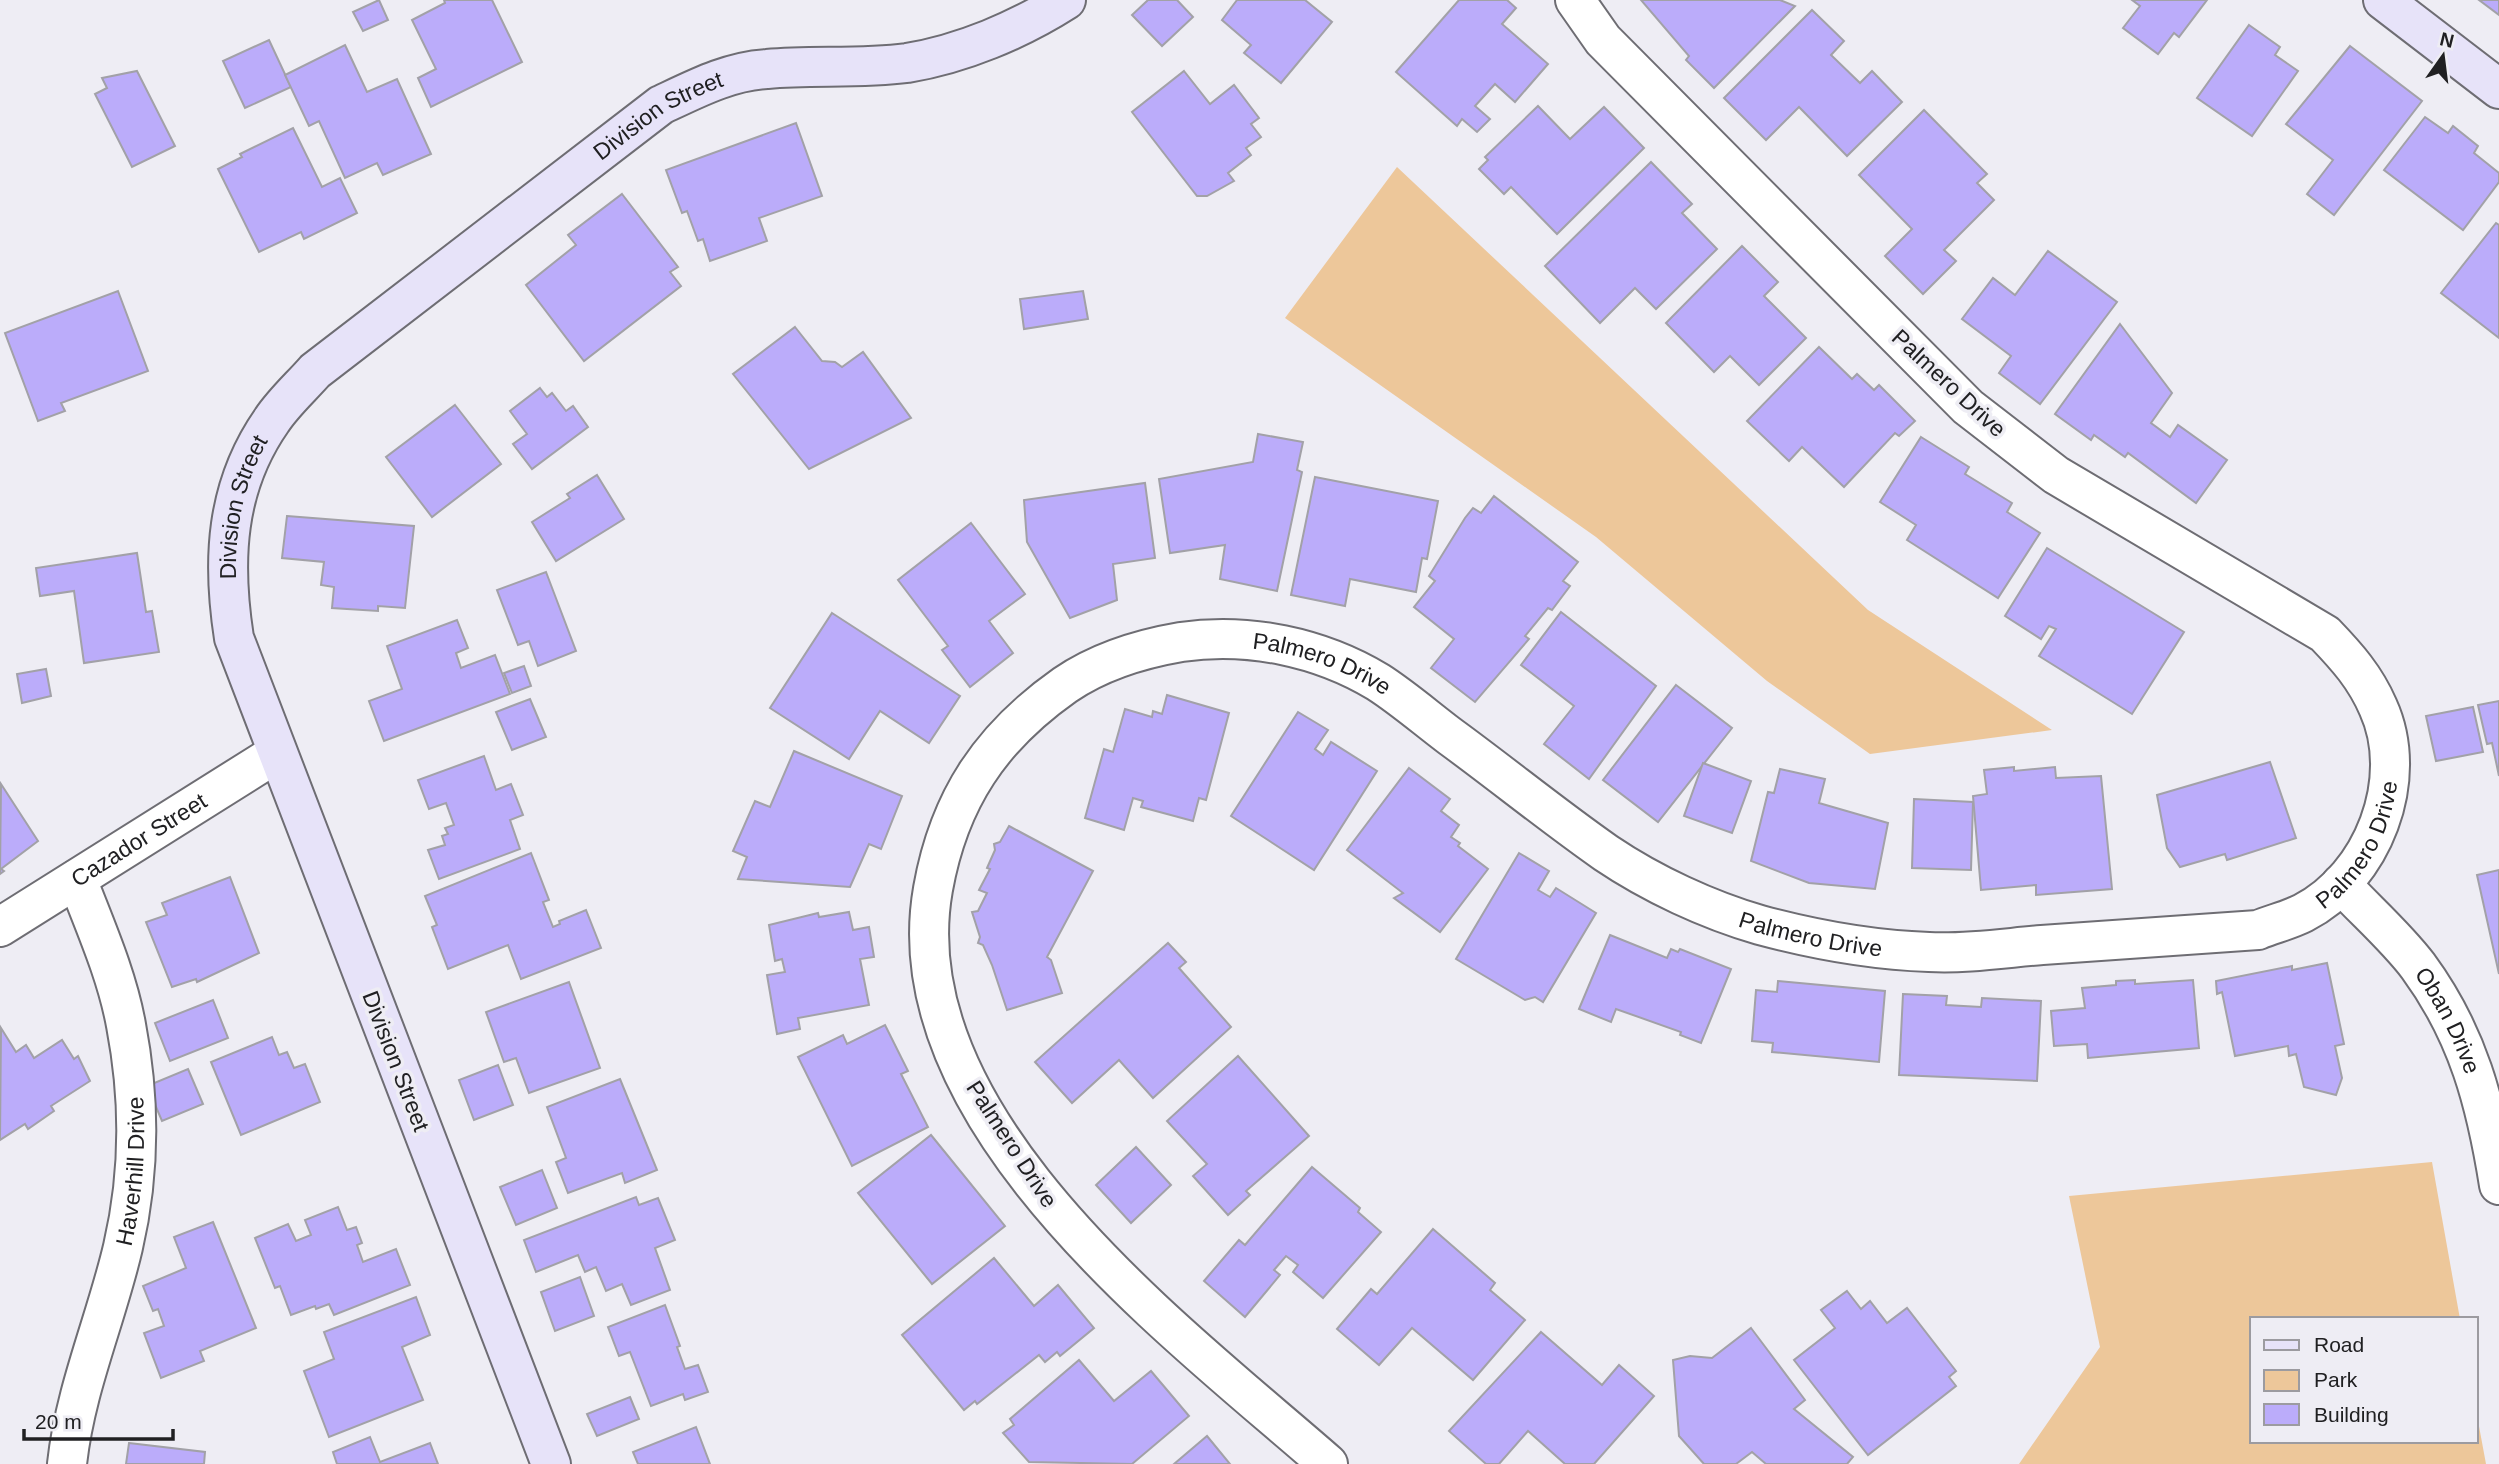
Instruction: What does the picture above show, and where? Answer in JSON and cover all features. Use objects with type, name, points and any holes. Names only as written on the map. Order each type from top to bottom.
[{"type":"street","name":"Division Street","points":[[551,1464],[234,638],[226,588],[228,532],[243,474],[272,419],[315,371],[661,105],[713,80],[765,69],[832,68],[925,58],[980,43],[1042,15],[1066,0]]},
{"type":"street","name":"Palmero Drive","points":[[1328,1464],[1142,1300],[1082,1242],[1032,1182],[982,1106],[946,1033],[932,974],[930,924],[940,851],[961,799],[988,755],[1030,710],[1084,672],[1146,648],[1212,638],[1279,643],[1333,659],[1378,683],[1611,856],[1686,897],[1755,923],[1838,944],[1934,953],[2258,930],[2304,913],[2341,884],[2372,842],[2387,798],[2389,751],[2379,709],[2358,668],[2325,634],[2066,482],[1968,407],[1603,40],[1575,0]]},
{"type":"street","points":[[2383,0],[2499,89]]},
{"type":"street","name":"Cazador Street","points":[[0,927],[277,753]]},
{"type":"street","name":"Haverhill Drive","points":[[67,1464],[90,1351],[123,1248],[136,1171],[136,1092],[126,1023],[108,960],[77,878]]},
{"type":"street","name":"Oban Drive","points":[[2341,884],[2417,965],[2455,1025],[2479,1084],[2499,1185]]},
{"type":"green space","points":[[1397,167],[1868,610],[2052,730],[1870,754],[1767,681],[1596,537],[1285,318]]},
{"type":"green space","points":[[2432,1162],[2460,1317],[2250,1317],[2250,1443],[2478,1443],[2478,1421],[2486,1464],[2019,1464],[2100,1347],[2069,1196]]},
{"type":"building","points":[[379,0],[388,20],[363,31],[353,12]]},
{"type":"building","points":[[444,0],[492,0],[522,62],[431,107],[418,78],[436,69],[412,20],[445,3]]},
{"type":"building","points":[[1148,0],[1177,0],[1193,17],[1162,46],[1132,15]]},
{"type":"building","points":[[1237,0],[1305,0],[1332,22],[1281,83],[1244,53],[1251,45],[1222,20]]},
{"type":"building","points":[[1459,0],[1507,0],[1516,8],[1502,24],[1548,64],[1515,102],[1495,84],[1475,106],[1490,119],[1477,132],[1462,119],[1457,126],[1396,72]]},
{"type":"building","points":[[1641,0],[1780,0],[1795,6],[1714,88],[1686,60],[1689,56]]},
{"type":"building","points":[[2132,0],[2207,0],[2179,37],[2174,33],[2158,54],[2123,28],[2140,6]]},
{"type":"building","points":[[2479,0],[2499,0],[2499,15]]},
{"type":"building","points":[[1812,10],[1844,41],[1831,55],[1860,83],[1872,71],[1902,102],[1847,156],[1799,107],[1766,140],[1724,98]]},
{"type":"building","points":[[2249,25],[2280,47],[2275,55],[2298,71],[2252,136],[2197,98]]},
{"type":"building","points":[[269,40],[291,87],[245,108],[223,61]]},
{"type":"building","points":[[345,45],[367,92],[397,79],[431,154],[383,175],[377,163],[345,178],[319,121],[309,126],[285,75]]},
{"type":"building","points":[[2350,46],[2422,101],[2334,215],[2307,194],[2333,160],[2286,124]]},
{"type":"building","points":[[137,71],[175,146],[132,167],[95,94],[107,88],[102,78]]},
{"type":"building","points":[[1184,71],[1210,104],[1234,85],[1259,118],[1251,124],[1261,137],[1246,148],[1251,155],[1228,173],[1234,181],[1207,196],[1197,196],[1132,112]]},
{"type":"building","points":[[1538,106],[1570,139],[1604,107],[1644,148],[1557,234],[1511,187],[1504,194],[1479,169],[1488,160],[1485,157]]},
{"type":"building","points":[[1924,110],[1987,174],[1977,183],[1994,200],[1944,250],[1956,261],[1923,294],[1885,256],[1912,229],[1859,175]]},
{"type":"building","points":[[2425,117],[2448,133],[2453,126],[2478,146],[2474,153],[2499,173],[2499,182],[2463,230],[2384,170]]},
{"type":"building","points":[[796,123],[822,196],[759,218],[767,241],[710,261],[703,239],[698,241],[687,211],[682,213],[666,170]]},
{"type":"building","points":[[293,128],[322,187],[340,178],[357,213],[304,239],[301,232],[259,252],[218,169],[242,157],[240,154]]},
{"type":"building","points":[[1651,162],[1692,204],[1682,213],[1717,249],[1656,309],[1635,288],[1600,323],[1545,266]]},
{"type":"building","points":[[622,194],[678,267],[670,272],[681,286],[584,361],[526,285],[576,245],[568,235]]},
{"type":"building","points":[[2496,223],[2499,225],[2499,338],[2441,293]]},
{"type":"building","points":[[1742,246],[1778,282],[1764,296],[1806,338],[1759,385],[1730,356],[1714,372],[1666,323]]},
{"type":"building","points":[[2048,251],[2117,302],[2040,404],[1999,373],[2011,356],[1962,319],[1993,278],[2015,295]]},
{"type":"building","points":[[118,291],[148,371],[61,403],[65,411],[38,421],[5,333]]},
{"type":"building","points":[[1083,291],[1088,319],[1024,329],[1020,299]]},
{"type":"building","points":[[2120,324],[2172,393],[2151,423],[2170,437],[2178,425],[2227,460],[2196,503],[2128,453],[2125,457],[2094,435],[2091,440],[2055,414]]},
{"type":"building","points":[[795,327],[822,361],[835,362],[842,367],[863,352],[911,418],[809,469],[733,374]]},
{"type":"building","points":[[1819,347],[1852,379],[1857,374],[1874,390],[1879,385],[1915,421],[1899,436],[1895,433],[1844,487],[1802,447],[1789,461],[1747,421]]},
{"type":"building","points":[[540,388],[547,397],[552,393],[566,411],[573,406],[588,427],[532,469],[513,444],[527,434],[510,411]]},
{"type":"building","points":[[455,405],[501,464],[432,517],[386,457]]},
{"type":"building","points":[[1258,434],[1303,442],[1297,470],[1302,472],[1277,591],[1220,579],[1225,545],[1170,553],[1159,479],[1253,462]]},
{"type":"building","points":[[1921,437],[1969,467],[1965,474],[2012,503],[2007,512],[2040,533],[1998,598],[1907,540],[1916,525],[1880,502]]},
{"type":"building","points":[[597,475],[624,519],[556,561],[532,522],[570,498],[567,494]]},
{"type":"building","points":[[1315,477],[1438,501],[1427,559],[1422,558],[1416,592],[1350,579],[1345,606],[1291,595]]},
{"type":"building","points":[[1145,483],[1155,558],[1113,564],[1117,600],[1070,618],[1027,542],[1024,500]]},
{"type":"building","points":[[1494,496],[1578,562],[1563,581],[1570,586],[1552,610],[1548,608],[1525,636],[1529,639],[1475,702],[1431,668],[1454,639],[1414,607],[1435,581],[1429,576],[1465,518],[1473,508],[1481,513]]},
{"type":"building","points":[[287,516],[414,526],[405,608],[378,606],[378,611],[332,608],[334,587],[321,585],[324,562],[282,558]]},
{"type":"building","points":[[971,523],[1025,594],[989,621],[1013,653],[970,687],[942,650],[948,646],[898,580]]},
{"type":"building","points":[[2047,548],[2184,632],[2132,714],[2039,656],[2056,629],[2049,626],[2041,639],[2005,616]]},
{"type":"building","points":[[137,553],[146,612],[152,611],[159,652],[84,663],[74,591],[40,596],[36,568]]},
{"type":"building","points":[[546,572],[576,651],[538,666],[529,641],[518,645],[497,590]]},
{"type":"building","points":[[1561,612],[1656,686],[1589,779],[1544,744],[1574,706],[1521,665]]},
{"type":"building","points":[[832,613],[960,696],[929,743],[880,711],[849,759],[770,708]]},
{"type":"building","points":[[457,620],[468,648],[456,653],[461,668],[495,655],[510,694],[384,741],[369,701],[402,689],[387,646]]},
{"type":"building","points":[[524,666],[531,686],[512,693],[504,673]]},
{"type":"building","points":[[46,669],[51,696],[22,703],[17,674]]},
{"type":"building","points":[[1676,685],[1732,728],[1658,822],[1603,780]]},
{"type":"building","points":[[1167,695],[1229,713],[1206,800],[1199,798],[1193,821],[1141,807],[1143,801],[1133,798],[1124,830],[1085,818],[1104,749],[1113,752],[1125,709],[1152,717],[1153,711],[1162,714]]},
{"type":"building","points":[[530,699],[546,737],[512,750],[496,712]]},
{"type":"building","points":[[2499,701],[2499,776],[2492,743],[2487,744],[2478,705]]},
{"type":"building","points":[[2473,707],[2483,752],[2436,761],[2426,716]]},
{"type":"building","points":[[1298,712],[1328,730],[1315,749],[1323,755],[1331,742],[1377,771],[1314,870],[1231,816]]},
{"type":"building","points":[[794,751],[902,796],[881,849],[869,844],[850,887],[738,879],[747,857],[733,851],[755,801],[770,807]]},
{"type":"building","points":[[484,756],[496,790],[511,784],[523,815],[510,820],[520,849],[439,879],[428,850],[445,845],[442,836],[448,834],[445,828],[454,825],[446,803],[429,809],[418,780]]},
{"type":"building","points":[[2270,762],[2296,838],[2227,860],[2225,854],[2180,867],[2167,848],[2157,795]]},
{"type":"building","points":[[1703,763],[1751,781],[1732,833],[1684,816]]},
{"type":"building","points":[[2014,767],[2014,771],[2055,767],[2056,778],[2101,776],[2112,889],[2036,895],[2036,885],[1981,890],[1973,796],[1987,794],[1984,770]]},
{"type":"building","points":[[1409,768],[1450,799],[1441,811],[1459,825],[1451,837],[1460,843],[1458,846],[1488,869],[1440,932],[1394,898],[1403,893],[1347,850]]},
{"type":"building","points":[[1780,769],[1825,779],[1819,803],[1888,823],[1875,889],[1809,883],[1751,861],[1768,792],[1774,793]]},
{"type":"building","points":[[1,784],[38,841],[1,869],[4,871],[0,874]]},
{"type":"building","points":[[1914,799],[1973,802],[1971,870],[1912,868]]},
{"type":"building","points":[[1009,826],[1093,871],[1047,957],[1051,960],[1062,993],[1007,1010],[992,965],[983,945],[978,943],[980,937],[972,912],[978,911],[987,893],[979,890],[990,869],[987,868],[995,850],[994,844],[1000,842]]},
{"type":"building","points":[[531,853],[549,900],[543,902],[553,927],[560,924],[559,921],[586,910],[601,948],[521,979],[508,945],[448,969],[432,927],[437,925],[425,896]]},
{"type":"building","points":[[1519,853],[1549,871],[1538,890],[1550,897],[1556,888],[1596,913],[1543,1002],[1535,997],[1525,1000],[1456,959]]},
{"type":"building","points":[[2499,870],[2499,974],[2477,875]]},
{"type":"building","points":[[230,877],[259,953],[197,982],[196,979],[172,987],[146,922],[167,915],[162,903]]},
{"type":"building","points":[[849,912],[853,930],[869,927],[874,957],[860,959],[869,1005],[798,1018],[800,1029],[777,1034],[767,975],[785,972],[782,959],[775,961],[769,925],[818,913],[819,917]]},
{"type":"building","points":[[1610,935],[1667,958],[1671,949],[1678,952],[1680,949],[1731,969],[1701,1043],[1680,1035],[1681,1032],[1616,1009],[1611,1022],[1579,1009]]},
{"type":"building","points":[[1168,943],[1186,962],[1179,968],[1231,1027],[1153,1098],[1119,1060],[1072,1103],[1035,1062]]},
{"type":"building","points":[[2327,963],[2344,1044],[2335,1046],[2342,1078],[2336,1095],[2304,1087],[2296,1054],[2289,1056],[2288,1046],[2235,1056],[2222,992],[2217,994],[2216,981],[2292,966],[2292,970]]},
{"type":"building","points":[[2135,980],[2135,984],[2193,980],[2199,1048],[2088,1058],[2087,1044],[2054,1046],[2051,1011],[2085,1008],[2082,988],[2116,985],[2116,981]]},
{"type":"building","points":[[1778,981],[1885,991],[1879,1062],[1772,1052],[1773,1043],[1752,1041],[1756,990],[1777,992]]},
{"type":"building","points":[[569,982],[600,1068],[529,1093],[516,1058],[504,1062],[486,1012]]},
{"type":"building","points":[[1903,994],[1947,996],[1946,1005],[1981,1007],[1982,998],[2041,1001],[2037,1081],[1899,1075]]},
{"type":"building","points":[[213,1000],[228,1038],[170,1061],[155,1023]]},
{"type":"building","points":[[885,1025],[908,1071],[901,1074],[928,1127],[852,1166],[798,1057],[843,1035],[847,1044]]},
{"type":"building","points":[[1,1028],[16,1052],[26,1045],[34,1058],[62,1040],[74,1059],[78,1056],[90,1081],[51,1106],[54,1111],[28,1129],[25,1124],[0,1140]]},
{"type":"building","points":[[272,1037],[279,1055],[287,1052],[294,1068],[305,1064],[320,1102],[241,1135],[211,1062]]},
{"type":"building","points":[[1238,1056],[1309,1136],[1246,1191],[1250,1195],[1228,1215],[1193,1176],[1207,1164],[1167,1121]]},
{"type":"building","points":[[498,1065],[513,1105],[474,1120],[459,1080]]},
{"type":"building","points":[[188,1069],[203,1104],[162,1121],[147,1086]]},
{"type":"building","points":[[620,1079],[657,1170],[625,1183],[622,1173],[568,1193],[556,1162],[566,1158],[547,1107]]},
{"type":"building","points":[[931,1135],[1005,1226],[932,1284],[858,1193]]},
{"type":"building","points":[[1136,1147],[1171,1185],[1131,1223],[1096,1185]]},
{"type":"building","points":[[1312,1167],[1360,1208],[1358,1212],[1381,1232],[1323,1298],[1293,1272],[1298,1265],[1286,1256],[1274,1270],[1280,1275],[1245,1317],[1204,1281],[1239,1240],[1245,1245]]},
{"type":"building","points":[[542,1170],[557,1208],[516,1225],[500,1187]]},
{"type":"building","points":[[636,1197],[639,1205],[658,1198],[675,1240],[655,1248],[670,1290],[631,1305],[622,1284],[606,1291],[596,1267],[585,1272],[578,1255],[536,1272],[524,1240]]},
{"type":"building","points":[[338,1207],[347,1230],[356,1227],[362,1243],[357,1245],[363,1262],[396,1249],[410,1285],[334,1315],[329,1304],[291,1315],[280,1286],[275,1288],[255,1238],[288,1224],[296,1241],[311,1235],[305,1220]]},
{"type":"building","points":[[213,1222],[256,1328],[200,1351],[204,1361],[161,1378],[144,1333],[164,1326],[158,1309],[153,1311],[143,1286],[186,1268],[174,1237]]},
{"type":"building","points":[[1433,1229],[1495,1283],[1490,1290],[1525,1320],[1473,1380],[1412,1328],[1379,1365],[1337,1329],[1371,1289],[1377,1294]]},
{"type":"building","points":[[994,1258],[1034,1306],[1058,1285],[1094,1328],[1060,1356],[1057,1352],[1045,1362],[1039,1355],[977,1404],[975,1401],[964,1410],[902,1335]]},
{"type":"building","points":[[580,1277],[594,1316],[555,1331],[541,1292]]},
{"type":"building","points":[[1847,1291],[1861,1309],[1870,1301],[1887,1323],[1907,1308],[1956,1371],[1949,1377],[1956,1386],[1868,1455],[1794,1360],[1835,1328],[1821,1310]]},
{"type":"building","points":[[416,1297],[430,1335],[402,1347],[423,1400],[329,1437],[304,1371],[334,1359],[324,1332]]},
{"type":"building","points":[[665,1305],[685,1369],[698,1365],[708,1392],[685,1400],[683,1394],[651,1406],[630,1352],[619,1356],[608,1327]]},
{"type":"building","points":[[1751,1328],[1805,1400],[1794,1409],[1853,1457],[1847,1464],[1766,1464],[1752,1452],[1736,1464],[1704,1464],[1679,1436],[1673,1360],[1690,1356],[1712,1358]]},
{"type":"building","points":[[1541,1332],[1602,1385],[1619,1365],[1654,1396],[1594,1464],[1565,1464],[1528,1431],[1499,1464],[1486,1464],[1449,1431]]},
{"type":"building","points":[[1079,1360],[1114,1401],[1151,1371],[1189,1416],[1132,1464],[1029,1462],[1003,1433],[1014,1425],[1010,1419]]},
{"type":"building","points":[[630,1397],[639,1419],[597,1436],[587,1414]]},
{"type":"building","points":[[696,1427],[710,1464],[638,1464],[633,1452]]},
{"type":"building","points":[[1207,1436],[1230,1464],[1174,1464]]},
{"type":"building","points":[[370,1437],[380,1462],[430,1443],[438,1464],[337,1464],[333,1452]]},
{"type":"building","points":[[129,1443],[205,1452],[204,1464],[126,1464]]}]
